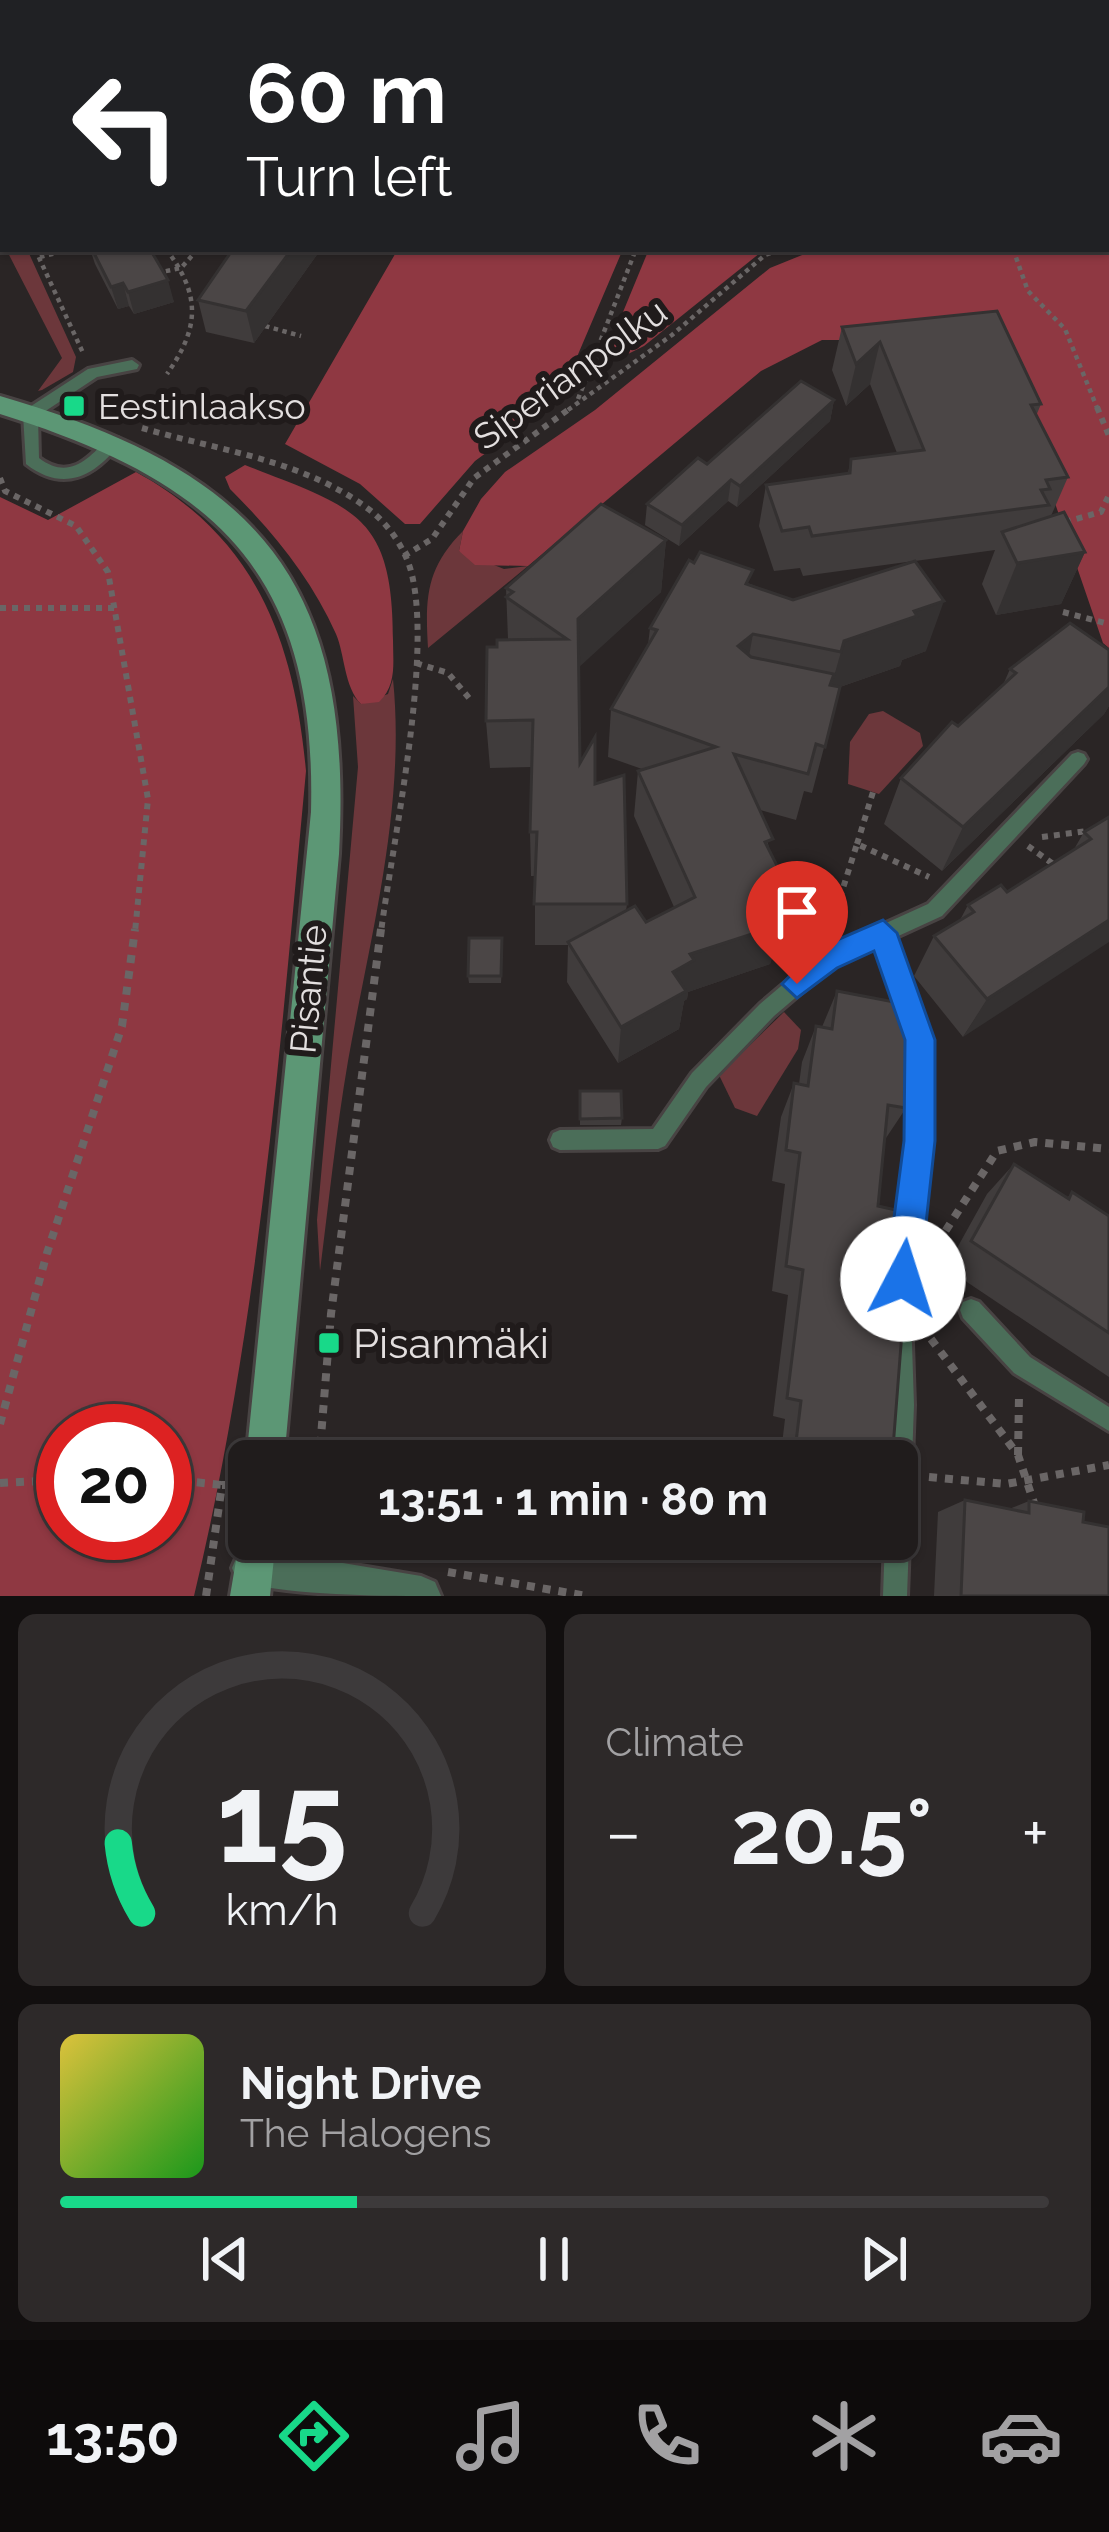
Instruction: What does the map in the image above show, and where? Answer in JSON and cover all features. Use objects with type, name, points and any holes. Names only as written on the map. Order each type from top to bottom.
[{"type":"street","points":[[0,405],[116,431]]},
{"type":"street","name":"Pisantie","points":[[116,431],[188,483],[243,535],[293,608],[320,690],[323,828],[267,1440]]},
{"type":"street","points":[[253,1568],[429,1583]]},
{"type":"lane","points":[[116,431],[95,463],[77,473],[56,475],[31,460],[30,414],[93,373],[132,365]]},
{"type":"lane","points":[[560,1140],[658,1139],[699,1080],[827,958],[935,910],[1078,759]]},
{"type":"lane","points":[[883,933],[920,1040],[922,1090],[900,1314],[903,1405],[895,1596]]},
{"type":"lane","points":[[971,1310],[1022,1365],[1109,1420]]},
{"type":"path","points":[[166,374],[184,350],[196,305],[195,290],[168,252]]},
{"type":"path","points":[[157,273],[181,268],[195,252]]},
{"type":"path","points":[[577,403],[635,252]]},
{"type":"path","name":"Siperianpolku","points":[[404,556],[432,539],[473,478],[672,334],[773,252]]},
{"type":"path","points":[[1014,252],[1028,291],[1065,329],[1109,436]]},
{"type":"path","points":[[37,253],[116,431]]},
{"type":"path","points":[[196,305],[205,300]]},
{"type":"path","points":[[265,326],[302,336]]},
{"type":"path","points":[[0,478],[5,491],[69,517],[96,547],[108,572],[148,799],[148,844],[122,1026],[47,1253],[0,1424]]},
{"type":"path","points":[[1059,527],[1101,512],[1109,495]]},
{"type":"path","points":[[0,608],[115,608]]},
{"type":"path","points":[[1063,612],[1109,624]]},
{"type":"path","points":[[416,663],[448,673],[469,698]]},
{"type":"path","points":[[827,958],[830,924],[873,792]]},
{"type":"path","points":[[1064,872],[1021,840],[1109,828]]},
{"type":"path","points":[[857,844],[891,856],[951,894]]},
{"type":"path","points":[[933,1258],[979,1173],[997,1151],[1035,1142],[1109,1149]]},
{"type":"path","points":[[927,1334],[1018,1455]]},
{"type":"path","points":[[1019,1392],[1018,1455],[1037,1521]]},
{"type":"path","points":[[948,1478],[1025,1480],[1109,1465]]},
{"type":"path","points":[[0,1483],[36,1481]]},
{"type":"path","points":[[192,1482],[228,1485]]},
{"type":"path","points":[[206,1596],[222,1485]]},
{"type":"path","points":[[429,1583],[587,1596]]},
{"type":"shaded area","points":[[8,252],[28,252],[76,357],[73,372],[38,391],[62,358]]},
{"type":"shaded area","points":[[396,252],[622,252],[559,399],[475,461],[420,524],[405,524],[360,484],[285,444]]},
{"type":"shaded area","points":[[648,252],[761,252],[644,346],[616,360],[609,357],[609,346]]},
{"type":"shaded area","points":[[810,252],[1109,252],[1109,648],[1103,643],[999,340],[822,340],[761,371],[528,566],[475,565],[459,551],[463,531],[481,499],[505,472],[595,410],[770,268]]},
{"type":"shaded area","points":[[245,465],[339,506],[375,540],[391,597],[393,640],[391,681],[379,702],[361,704],[355,697],[336,634],[315,594],[276,539],[230,489],[225,477]]},
{"type":"shaded area","points":[[136,472],[178,498],[240,561],[262,598],[279,637],[300,724],[306,771],[265,1186],[235,1392],[194,1596],[0,1596],[0,497],[48,520]]},
{"type":"shaded area","points":[[463,531],[459,551],[504,569],[528,566],[428,648],[430,585],[442,558]]},
{"type":"shaded area","points":[[393,679],[395,775],[390,823],[344,1087],[320,1271],[317,1220],[358,767],[353,696],[361,704],[388,694]]},
{"type":"shaded area","points":[[883,711],[920,733],[923,746],[879,794],[848,784],[850,742],[869,714]]},
{"type":"shaded area","points":[[784,1012],[801,1030],[798,1049],[757,1116],[735,1108],[719,1075]]},
{"type":"building","points":[[94,252],[152,252],[168,280],[128,292],[123,283],[111,287]]},
{"type":"building","points":[[231,252],[290,252],[246,311],[198,300]]},
{"type":"building","points":[[997,311],[1041,404],[1031,405],[1068,477],[1046,480],[1050,489],[1041,490],[1049,505],[812,536],[809,527],[782,531],[766,485],[850,473],[851,459],[924,450],[880,342],[856,364],[842,327]]},
{"type":"building","points":[[801,381],[834,400],[740,486],[731,480],[682,525],[647,504],[698,458],[707,464]]},
{"type":"building","points":[[601,504],[666,540],[578,619],[580,763],[595,737],[595,784],[624,775],[627,904],[534,904],[537,832],[530,832],[533,720],[486,721],[487,647],[497,647],[497,640],[567,639],[506,597],[513,592],[506,588]]},
{"type":"building","points":[[1064,512],[1085,552],[1017,563],[1002,532]]},
{"type":"building","points":[[700,552],[753,570],[746,584],[793,600],[915,561],[944,601],[914,611],[917,616],[844,641],[841,652],[753,634],[738,646],[751,657],[834,674],[830,685],[840,687],[825,747],[816,744],[808,774],[734,754],[773,839],[765,842],[793,897],[772,903],[783,924],[690,954],[694,960],[673,972],[686,991],[621,1027],[568,942],[635,906],[646,922],[695,897],[638,771],[716,747],[611,709],[657,630],[650,628],[689,560],[694,563]]},
{"type":"building","points":[[1070,623],[1109,650],[1109,687],[963,827],[901,778],[952,722],[958,726],[1016,673],[1010,669]]},
{"type":"building","points":[[1109,817],[1109,920],[987,999],[934,936],[974,912],[968,905],[1001,885],[1007,892],[1091,839],[1084,832]]},
{"type":"building","points":[[469,938],[502,938],[501,976],[468,976]]},
{"type":"building","points":[[837,991],[915,1006],[906,1108],[888,1105],[878,1206],[896,1210],[885,1328],[902,1332],[894,1440],[796,1440],[801,1401],[787,1398],[803,1270],[786,1266],[800,1153],[786,1150],[794,1083],[808,1086],[816,1026],[832,1029]]},
{"type":"building","points":[[580,1091],[621,1091],[622,1118],[580,1119]]},
{"type":"building","points":[[1014,1164],[1069,1199],[1072,1192],[1109,1216],[1109,1333],[971,1241]]},
{"type":"building","points":[[965,1500],[1029,1513],[1029,1501],[1084,1512],[1083,1522],[1109,1527],[1109,1596],[961,1596]]},
{"type":"place","name":"Eestinlaakso","points":[[74,406]]},
{"type":"place","name":"Pisanmäki","points":[[329,1343]]},
{"type":"route","points":[[797,984],[827,958],[883,933],[920,1040],[920,1141],[903,1279]]}]
